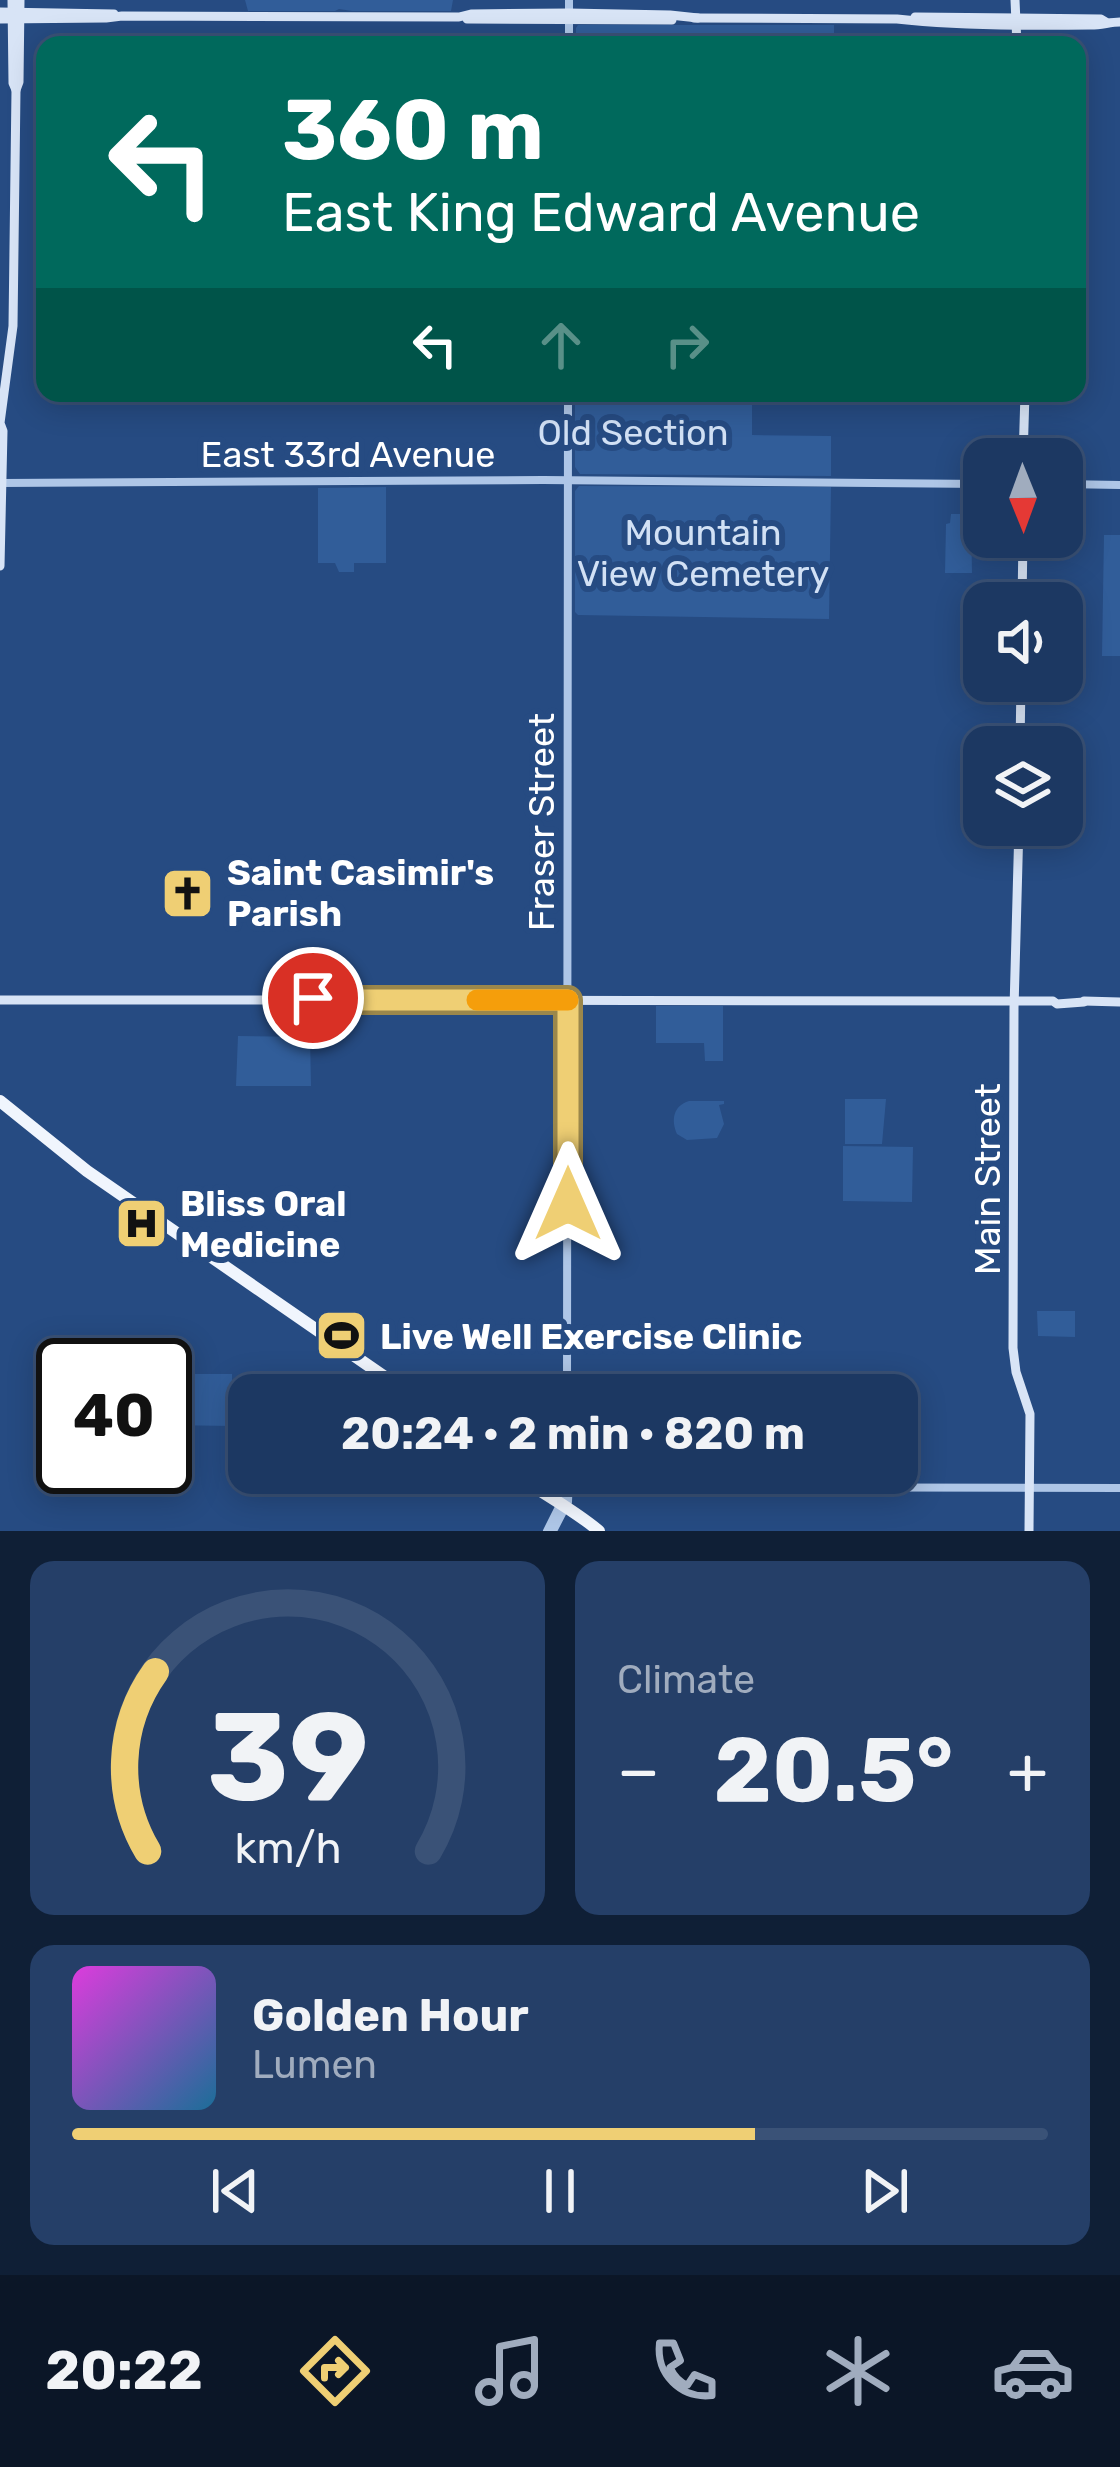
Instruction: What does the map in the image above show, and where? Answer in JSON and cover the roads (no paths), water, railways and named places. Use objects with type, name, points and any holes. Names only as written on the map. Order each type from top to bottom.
[{"type":"main road","points":[[1016,0],[1017,36]]},
{"type":"main road","points":[[0,566],[0,424],[13,326],[16,90],[12,12],[491,21],[569,11],[698,18],[903,20],[925,16],[1100,25],[1120,22]]},
{"type":"main road","points":[[1023,438],[1024,402]]},
{"type":"main road","name":"Main Street","points":[[1018,846],[1012,1348],[1030,1414],[1029,1531]]},
{"type":"main road","points":[[0,1002],[1120,1002]]},
{"type":"main road","points":[[0,1105],[83,1176],[370,1374]]},
{"type":"main road","points":[[0,1105],[87,1172],[380,1374]]},
{"type":"main road","points":[[569,1494],[594,1526],[596,1522],[610,1531]]},
{"type":"street","name":"Fraser Street","points":[[566,1374],[568,402]]},
{"type":"street","name":"East 33rd Avenue","points":[[0,483],[963,484]]},
{"type":"street","points":[[1083,484],[1120,485]]},
{"type":"street","points":[[918,1488],[1120,1488]]},
{"type":"street","points":[[550,1531],[563,1494]]},
{"type":"place","name":"Saint Casimir's Parish","points":[[188,893]]},
{"type":"place","name":"Bliss Oral Medicine","points":[[141,1224]]},
{"type":"place","name":"Live Well Exercise Clinic","points":[[341,1336]]},
{"type":"park label","name":"Old Section","points":[[633,432]]},
{"type":"park label","name":"Mountain View Cemetery","points":[[703,552]]}]
